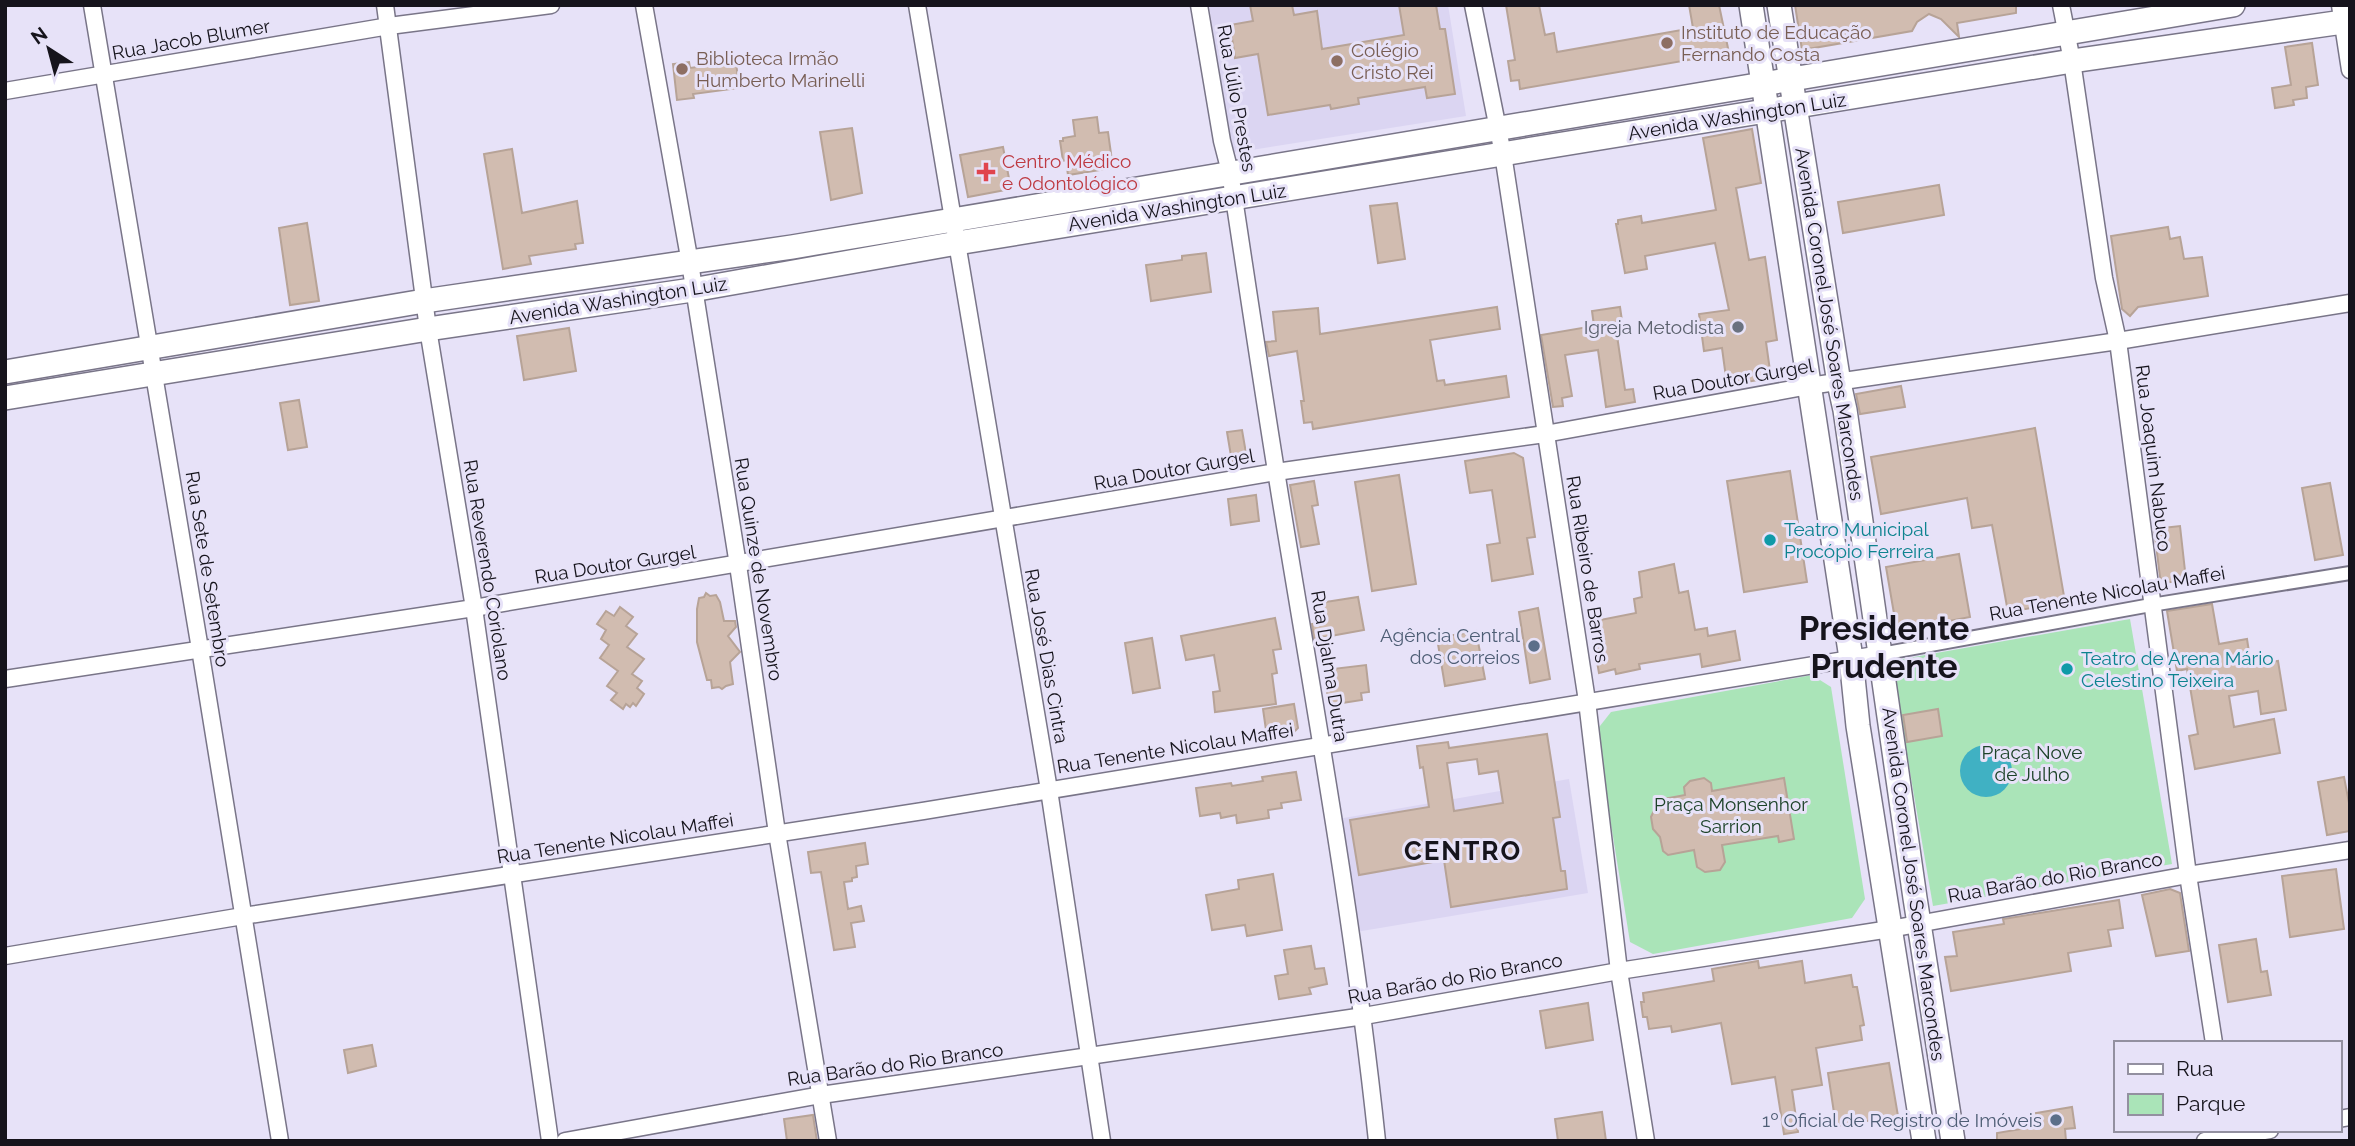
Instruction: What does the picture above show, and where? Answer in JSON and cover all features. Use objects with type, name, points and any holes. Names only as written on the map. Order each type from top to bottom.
[{"type":"main road","name":"Avenida Coronel José Soares Marcondes","points":[[1751,5],[1851,658],[1860,739],[1924,1141]]},
{"type":"main road","name":"Avenida Coronel José Soares Marcondes","points":[[1779,5],[1845,410],[1953,1141]]},
{"type":"main road","name":"Avenida Washington Luiz","points":[[5,372],[424,301],[690,263],[953,220],[2233,5]]},
{"type":"main road","name":"Avenida Washington Luiz","points":[[5,398],[428,329],[692,290],[957,243],[2344,16]]},
{"type":"street","name":"Rua Sete de Setembro","points":[[92,5],[279,1141]]},
{"type":"street","name":"Rua Reverendo Coriolano","points":[[385,5],[428,329],[474,608],[550,1141]]},
{"type":"street","name":"Rua Jacob Blumer","points":[[5,91],[388,26],[551,5]]},
{"type":"street","name":"Rua Quinze de Novembro","points":[[644,5],[690,263],[777,833],[828,1141]]},
{"type":"street","name":"Rua José Dias Cintra","points":[[917,5],[1049,790],[1102,1141]]},
{"type":"street","name":"Rua Júlio Prestes","points":[[1199,5],[1234,199]]},
{"type":"street","name":"Rua Ribeiro de Barros","points":[[1474,5],[1503,154],[1587,701],[1619,971],[1646,1141]]},
{"type":"street","name":"Rua Joaquim Nabuco","points":[[2062,5],[2104,278],[2118,341],[2151,605],[2214,1041]]},
{"type":"street","points":[[2344,16],[2350,70]]},
{"type":"street","name":"Rua Djalma Dutra","points":[[1234,199],[1364,1016],[1377,1141]]},
{"type":"street","name":"Rua Doutor Gurgel","points":[[5,679],[474,608],[1276,472],[1545,434],[1809,386],[2118,341],[2350,303]]},
{"type":"street","name":"Rua Tenente Nicolau Maffei","points":[[5,956],[1322,746],[2350,573]]},
{"type":"street","name":"Rua Barão do Rio Branco","points":[[565,1141],[821,1095],[1364,1016],[1619,971],[1890,929],[2188,875],[2350,850]]},
{"type":"street","points":[[2205,1141],[2256,1132]]},
{"type":"shaded area","name":"Colégio Cristo Rei","points":[[1209,5],[1448,5],[1466,116],[1232,153]]},
{"type":"shaded area","points":[[1569,779],[1588,893],[1356,932],[1338,819]]},
{"type":"green space","name":"Praça Nove de Julho","points":[[2130,619],[2172,864],[1933,906],[1891,661]]},
{"type":"green space","name":"Praça Monsenhor Sarrion","points":[[1812,675],[1831,687],[1865,899],[1852,918],[1653,954],[1630,942],[1596,731],[1611,712]]},
{"type":"water","points":[[1986,745],[1996,747],[2004,753],[2010,761],[2010,781],[2004,789],[1996,795],[1986,797],[1976,795],[1968,789],[1962,781],[1960,771],[1962,761],[1968,753],[1976,747]]},
{"type":"building","points":[[1250,5],[1292,5],[1294,15],[1317,11],[1322,49],[1404,35],[1399,5],[1436,5],[1440,29],[1445,29],[1455,94],[1427,98],[1425,87],[1358,98],[1359,104],[1331,109],[1330,105],[1268,115],[1258,54],[1235,58],[1230,25],[1253,21]]},
{"type":"building","name":"Instituto de Educação Fernando Costa","points":[[1506,5],[1539,5],[1545,35],[1554,33],[1557,52],[1693,28],[1689,5],[1719,5],[1729,53],[1520,89],[1519,80],[1511,81],[1508,61],[1515,60]]},
{"type":"building","points":[[1795,5],[2016,5],[2016,13],[1957,23],[1959,37],[1941,19],[1929,14],[1917,22],[1912,31],[1802,50]]},
{"type":"building","points":[[2312,43],[2318,85],[2306,87],[2307,98],[2293,100],[2294,105],[2275,108],[2272,88],[2291,85],[2285,47]]},
{"type":"building","points":[[689,62],[690,68],[736,62],[739,88],[693,94],[694,98],[677,100],[673,64]]},
{"type":"building","points":[[1097,117],[1099,133],[1108,132],[1113,168],[1068,175],[1060,141],[1075,136],[1073,120]]},
{"type":"building","points":[[852,128],[862,193],[831,200],[820,132]]},
{"type":"building","points":[[1752,129],[1761,183],[1736,188],[1749,260],[1765,257],[1777,340],[1766,342],[1771,378],[1727,385],[1722,348],[1704,351],[1699,314],[1729,310],[1715,243],[1645,256],[1647,269],[1625,273],[1616,224],[1618,220],[1641,216],[1642,223],[1716,210],[1703,138]]},
{"type":"building","name":"Centro Médico e Odontológico","points":[[1003,147],[1011,189],[968,197],[960,155]]},
{"type":"building","points":[[512,149],[522,213],[577,201],[583,243],[575,244],[576,249],[529,256],[531,264],[503,269],[484,154]]},
{"type":"building","points":[[1939,185],[1944,215],[1843,233],[1838,202]]},
{"type":"building","points":[[1397,203],[1405,259],[1378,263],[1370,206]]},
{"type":"building","points":[[307,223],[319,301],[290,305],[279,228]]},
{"type":"building","points":[[2168,227],[2170,239],[2180,237],[2184,259],[2202,257],[2208,296],[2138,307],[2130,316],[2122,309],[2111,236]]},
{"type":"building","points":[[1206,253],[1211,292],[1151,301],[1146,265],[1182,260],[1182,256]]},
{"type":"building","points":[[1497,307],[1500,329],[1430,340],[1437,381],[1444,380],[1445,385],[1506,376],[1509,397],[1313,429],[1312,422],[1304,423],[1301,401],[1304,401],[1297,351],[1269,356],[1266,342],[1276,341],[1273,312],[1318,308],[1320,334]]},
{"type":"building","points":[[1620,307],[1622,321],[1615,322],[1625,390],[1633,389],[1635,402],[1606,407],[1598,350],[1565,355],[1572,396],[1562,398],[1563,406],[1553,407],[1541,335],[1594,326],[1592,311]]},
{"type":"building","points":[[569,328],[576,371],[524,380],[517,336]]},
{"type":"building","points":[[1901,386],[1905,407],[1860,414],[1856,394]]},
{"type":"building","points":[[299,400],[307,447],[288,450],[280,403]]},
{"type":"building","points":[[2035,428],[2065,602],[2008,612],[1992,525],[1972,528],[1967,498],[1881,514],[1871,457]]},
{"type":"building","points":[[1242,430],[1247,459],[1232,462],[1227,432]]},
{"type":"building","points":[[1514,453],[1523,458],[1535,537],[1527,538],[1533,574],[1492,581],[1487,545],[1500,543],[1492,490],[1470,493],[1465,461]]},
{"type":"building","points":[[1790,471],[1807,582],[1744,592],[1727,481]]},
{"type":"building","points":[[1399,475],[1416,584],[1372,591],[1355,482]]},
{"type":"building","points":[[1314,481],[1318,505],[1312,506],[1319,544],[1301,547],[1290,485]]},
{"type":"building","points":[[2330,483],[2343,555],[2315,560],[2302,488]]},
{"type":"building","points":[[1256,495],[1259,521],[1231,525],[1228,499]]},
{"type":"building","points":[[2180,526],[2186,580],[2164,583],[2160,577],[2154,529]]},
{"type":"building","points":[[1959,554],[1970,617],[1897,631],[1886,567]]},
{"type":"building","points":[[1674,564],[1679,593],[1688,591],[1695,630],[1707,628],[1708,636],[1735,631],[1740,660],[1702,667],[1700,654],[1639,664],[1640,669],[1616,674],[1615,669],[1599,673],[1590,622],[1636,613],[1634,599],[1642,597],[1639,572]]},
{"type":"building","points":[[706,593],[710,596],[716,595],[724,621],[735,621],[736,627],[728,636],[740,652],[730,662],[733,684],[722,689],[712,688],[711,680],[707,680],[697,642],[699,598]]},
{"type":"building","points":[[1358,597],[1364,630],[1314,639],[1312,624],[1323,622],[1319,603]]},
{"type":"building","points":[[2212,604],[2219,644],[2247,639],[2251,665],[2278,661],[2286,710],[2261,714],[2258,691],[2229,696],[2234,727],[2274,719],[2280,753],[2195,769],[2189,736],[2198,734],[2187,669],[2177,671],[2167,611]]},
{"type":"building","points":[[620,607],[633,617],[626,626],[637,634],[627,647],[644,659],[632,674],[642,681],[637,688],[644,694],[636,706],[633,703],[630,707],[626,704],[623,709],[611,700],[617,693],[607,686],[618,671],[600,658],[609,645],[601,639],[606,630],[597,624],[606,611],[614,616]]},
{"type":"building","name":"Agência Central dos Correios","points":[[1538,608],[1550,679],[1530,683],[1519,612]]},
{"type":"building","points":[[1275,618],[1281,649],[1273,650],[1277,673],[1272,674],[1276,704],[1215,712],[1213,692],[1220,691],[1214,655],[1186,660],[1181,636]]},
{"type":"building","points":[[1476,631],[1485,679],[1445,686],[1437,638]]},
{"type":"building","points":[[1152,638],[1160,688],[1133,693],[1125,643]]},
{"type":"building","points":[[1366,665],[1369,692],[1361,693],[1362,700],[1329,705],[1324,670]]},
{"type":"building","points":[[1294,704],[1298,728],[1293,733],[1267,737],[1263,709]]},
{"type":"building","points":[[1938,709],[1942,736],[1907,742],[1903,715]]},
{"type":"building","points":[[1547,734],[1560,817],[1553,818],[1561,871],[1565,871],[1567,889],[1451,907],[1444,860],[1359,875],[1350,820],[1429,807],[1417,746],[1448,742],[1449,748]],"holes":[[[1477,759],[1479,774],[1498,771],[1503,803],[1454,811],[1447,763]]]},
{"type":"building","points":[[1296,772],[1301,800],[1281,803],[1282,808],[1268,810],[1269,818],[1237,823],[1236,815],[1221,818],[1220,813],[1200,816],[1196,788],[1231,783],[1232,786],[1263,781],[1262,777]]},
{"type":"building","points":[[2344,777],[2350,808],[2350,831],[2327,835],[2318,782]]},
{"type":"building","points":[[1704,778],[1711,783],[1712,791],[1784,778],[1794,839],[1779,842],[1778,836],[1722,845],[1725,862],[1720,870],[1705,872],[1697,867],[1694,850],[1668,855],[1663,851],[1660,837],[1653,829],[1651,817],[1659,800],[1685,795],[1684,787],[1690,781]]},
{"type":"building","points":[[865,843],[868,864],[856,866],[857,877],[844,882],[848,909],[861,906],[864,921],[851,923],[855,947],[834,950],[821,872],[811,873],[808,852]]},
{"type":"building","points":[[2336,869],[2344,929],[2290,937],[2282,876]]},
{"type":"building","points":[[1273,874],[1282,930],[1247,936],[1245,925],[1212,930],[1206,895],[1239,889],[1238,880]]},
{"type":"building","points":[[2170,889],[2180,893],[2189,951],[2156,956],[2142,895]]},
{"type":"building","points":[[2119,900],[2123,928],[2108,930],[2111,946],[2068,953],[2071,971],[1951,991],[1945,957],[1957,956],[1953,932],[2004,924],[2003,919]]},
{"type":"building","points":[[2256,939],[2261,972],[2267,971],[2271,995],[2228,1002],[2219,945]]},
{"type":"building","points":[[1311,946],[1315,969],[1324,968],[1327,984],[1309,988],[1311,994],[1279,999],[1275,976],[1288,974],[1284,950]]},
{"type":"building","points":[[1758,961],[1759,968],[1802,961],[1805,983],[1851,975],[1853,987],[1857,987],[1864,1025],[1860,1026],[1862,1040],[1816,1048],[1822,1085],[1792,1090],[1798,1132],[1784,1134],[1775,1077],[1732,1084],[1721,1023],[1672,1032],[1671,1026],[1649,1029],[1647,1017],[1643,1017],[1643,993],[1714,981],[1712,969]]},
{"type":"building","points":[[1588,1003],[1593,1040],[1546,1048],[1540,1011]]},
{"type":"building","points":[[372,1045],[376,1066],[348,1073],[344,1050]]},
{"type":"building","points":[[1889,1063],[1898,1116],[1836,1126],[1828,1073]]},
{"type":"building","name":"1º Oficial de Registro de Imóveis","points":[[2072,1107],[2075,1128],[2065,1129],[2066,1141],[1997,1141],[1997,1133],[2038,1126],[2036,1113]]},
{"type":"building","points":[[1602,1112],[1606,1141],[1558,1141],[1555,1119]]},
{"type":"building","points":[[813,1115],[817,1141],[787,1141],[784,1119]]},
{"type":"place","name":"Instituto de Educação Fernando Costa","points":[[1667,43]]},
{"type":"place","name":"Colégio Cristo Rei","points":[[1337,61]]},
{"type":"place","name":"Biblioteca Irmão Humberto Marinelli","points":[[682,69]]},
{"type":"place","name":"Centro Médico e Odontológico","points":[[986,172]]},
{"type":"place","name":"Igreja Metodista","points":[[1738,327]]},
{"type":"place","name":"Teatro Municipal Procópio Ferreira","points":[[1770,540]]},
{"type":"place","name":"Agência Central dos Correios","points":[[1534,646]]},
{"type":"place","name":"Teatro de Arena Mário Celestino Teixeira","points":[[2067,669]]},
{"type":"place","name":"1º Oficial de Registro de Imóveis","points":[[2056,1120]]},
{"type":"district","name":"Presidente Prudente","points":[[1884,647]]},
{"type":"district","name":"CENTRO","points":[[1463,851]]}]
